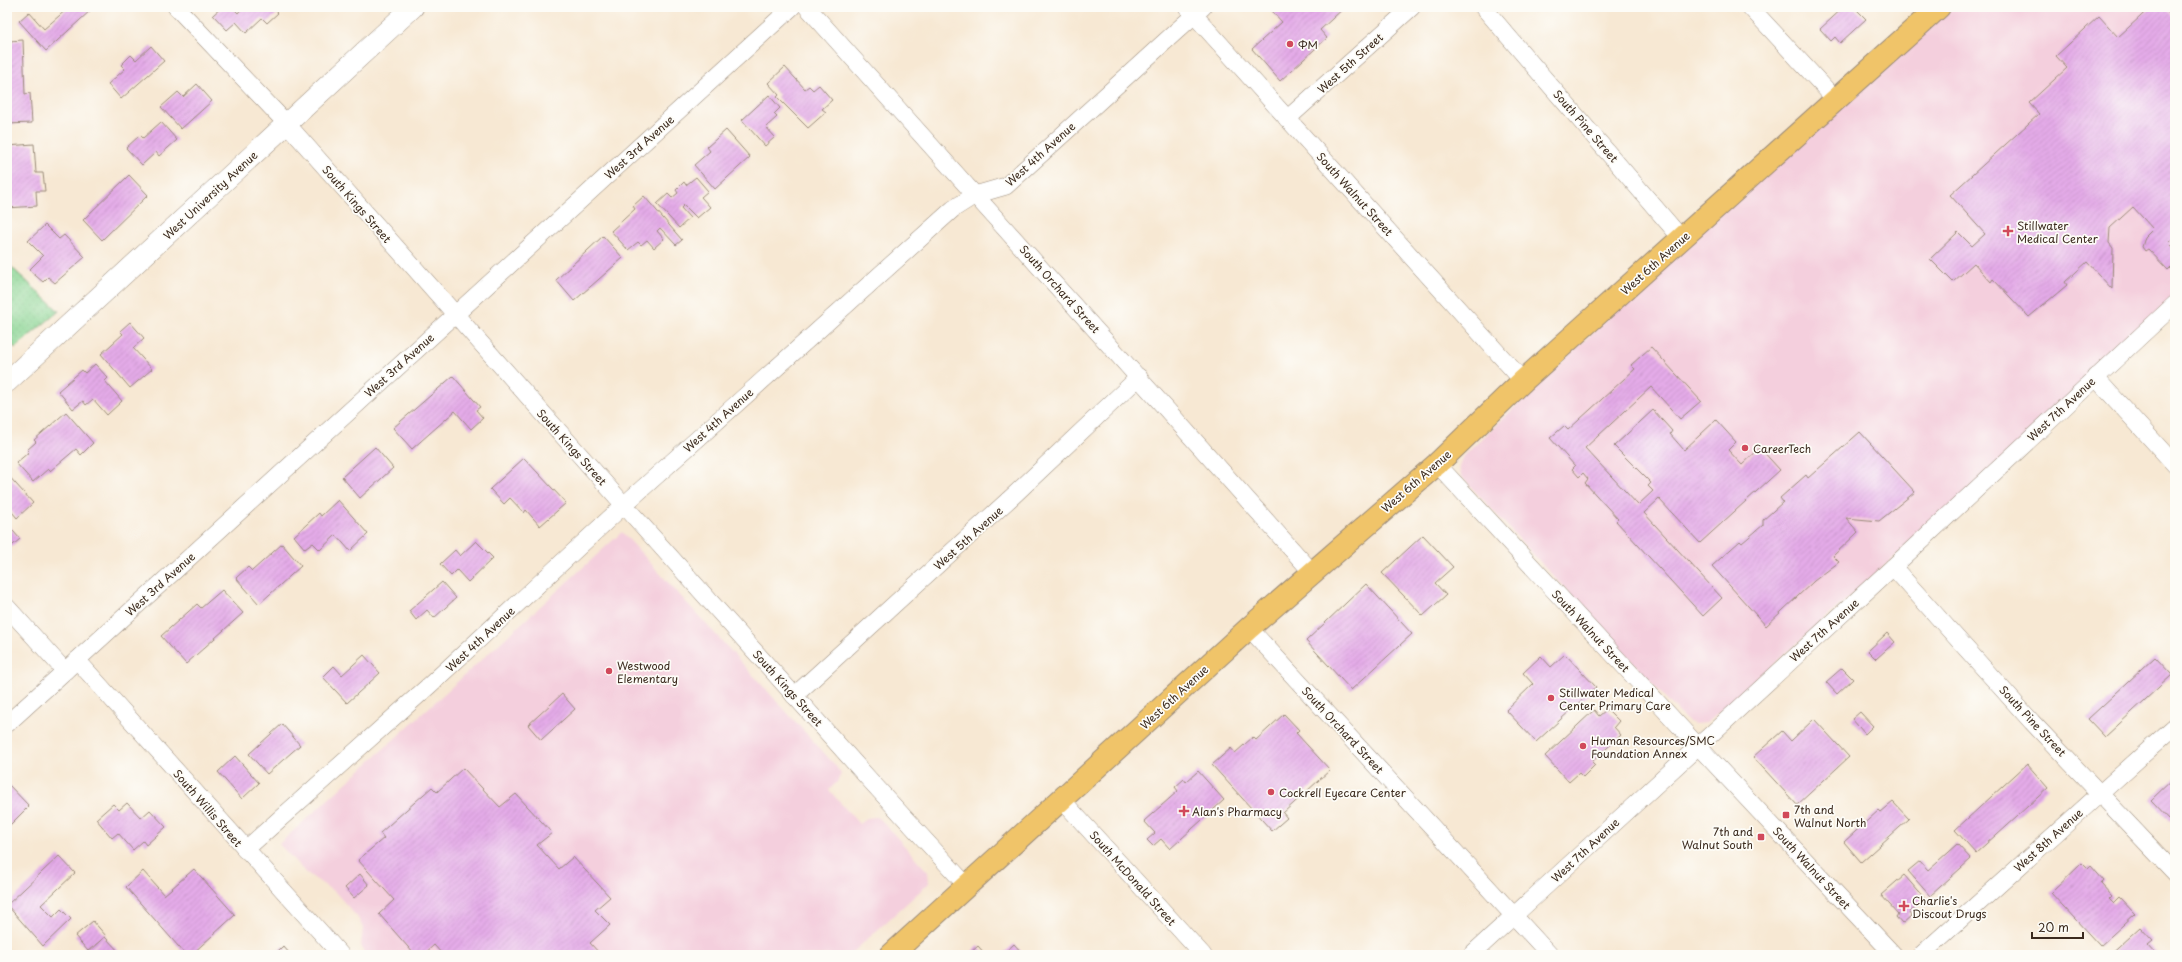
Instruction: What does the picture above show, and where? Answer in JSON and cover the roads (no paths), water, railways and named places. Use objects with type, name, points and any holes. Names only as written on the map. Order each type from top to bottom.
[{"type":"highway","name":"West 6th Avenue","points":[[891,955],[1249,628],[1437,464],[1523,381],[1939,7]]},
{"type":"street","name":"South Kings Street","points":[[176,7],[287,124],[455,316],[794,696],[967,886]]},
{"type":"street","name":"West University Avenue","points":[[9,374],[287,124],[413,7]]},
{"type":"street","name":"West 3rd Avenue","points":[[7,724],[792,7]]},
{"type":"street","name":"South Orchard Street","points":[[808,7],[974,196],[1139,377],[1312,572]]},
{"type":"street","name":"West 5th Street","points":[[1287,119],[1412,7]]},
{"type":"street","points":[[1750,7],[1836,100]]},
{"type":"street","name":"West 4th Avenue","points":[[245,850],[432,683],[624,505],[953,209],[974,196],[1006,186],[1194,10]]},
{"type":"street","name":"South Walnut Street","points":[[1194,10],[1287,119],[1523,381]]},
{"type":"street","name":"South Pine Street","points":[[1486,10],[1682,239]]},
{"type":"street","name":"West 7th Avenue","points":[[1471,955],[1893,567],[2175,304]]},
{"type":"street","name":"West 5th Avenue","points":[[794,696],[1014,495],[1139,377]]},
{"type":"street","points":[[2095,377],[2175,465]]},
{"type":"street","name":"South Walnut Street","points":[[1437,464],[1697,746],[1894,955]]},
{"type":"street","name":"South Pine Street","points":[[1893,567],[2032,722],[2175,873]]},
{"type":"street","points":[[7,607],[65,671]]},
{"type":"street","name":"South Orchard Street","points":[[1249,628],[1550,955]]},
{"type":"street","name":"South Willis Street","points":[[77,660],[245,850],[341,955]]},
{"type":"street","name":"West 8th Avenue","points":[[1921,955],[2175,726]]},
{"type":"street","name":"South McDonald Street","points":[[1062,800],[1203,955]]},
{"type":"place","name":"ΦΜ","points":[[1290,44]]},
{"type":"place","name":"Stillwater Medical Center","points":[[2008,231]]},
{"type":"place","name":"CareerTech","points":[[1745,448]]},
{"type":"place","name":"Westwood Elementary","points":[[609,671]]},
{"type":"place","name":"Stillwater Medical Center Primary Care","points":[[1551,698]]},
{"type":"place","name":"Human Resources/SMC Foundation Annex","points":[[1583,746]]},
{"type":"place","name":"Cockrell Eyecare Center","points":[[1271,792]]},
{"type":"place","name":"Alan's Pharmacy","points":[[1184,811]]},
{"type":"place","name":"7th and Walnut North","points":[[1786,815]]},
{"type":"place","name":"7th and Walnut South","points":[[1761,837]]},
{"type":"place","name":"Charlie's Discout Drugs","points":[[1904,906]]}]
